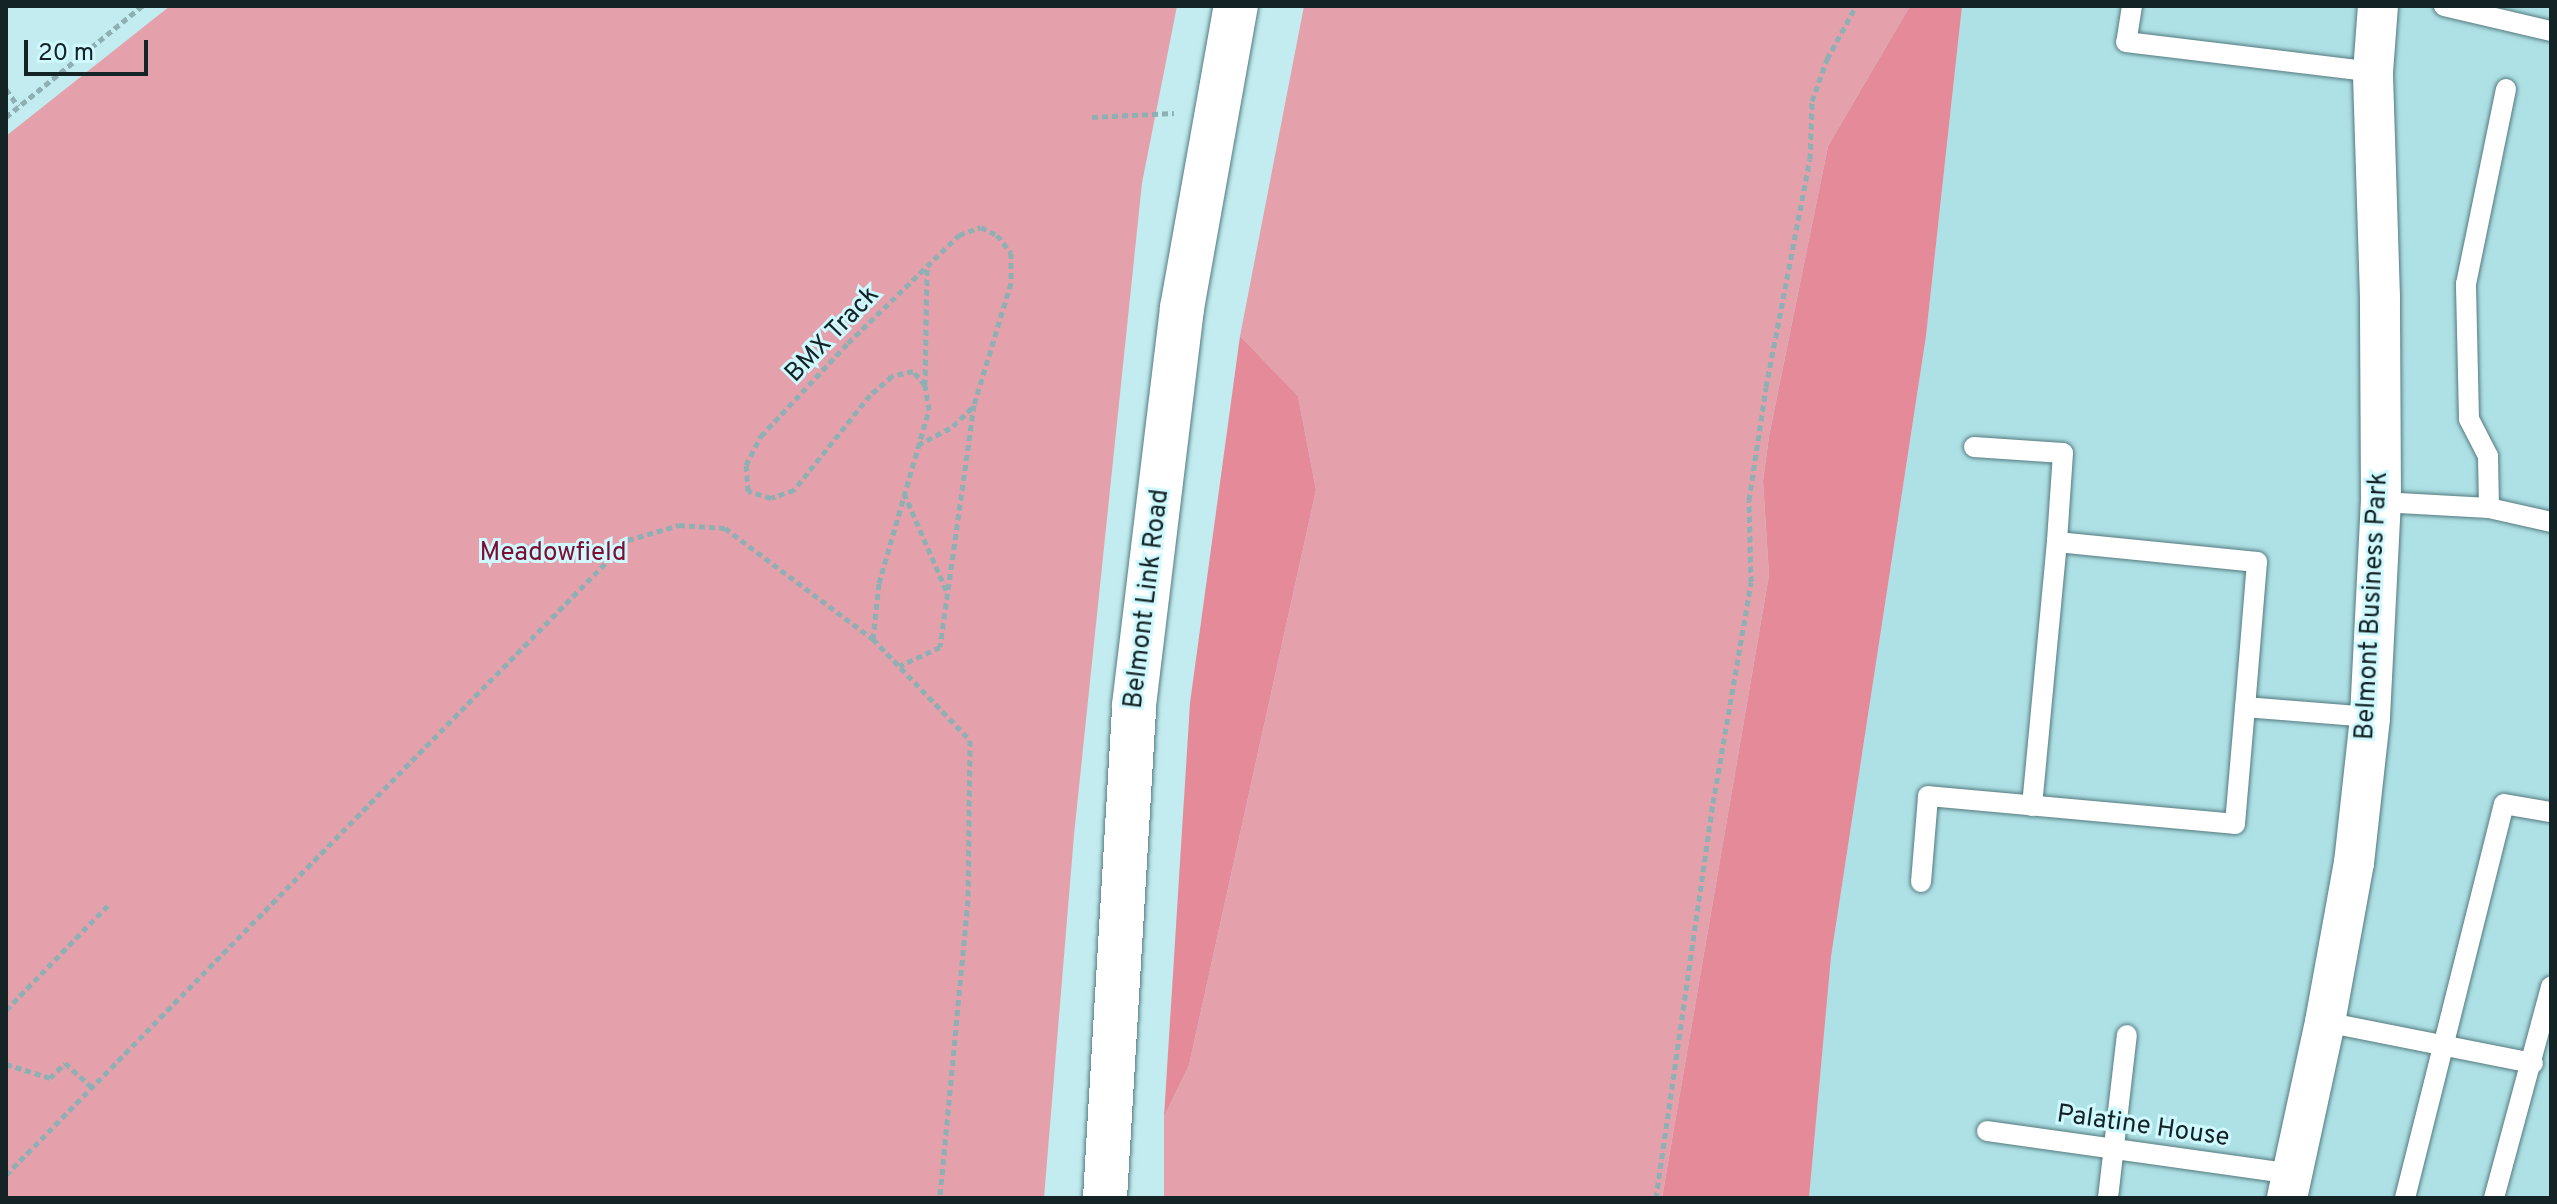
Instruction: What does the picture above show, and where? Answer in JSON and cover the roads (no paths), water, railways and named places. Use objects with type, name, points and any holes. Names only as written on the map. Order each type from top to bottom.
[{"type":"street","name":"Belmont Link Road","points":[[1105,1198],[1134,705],[1182,308],[1236,6]]},
{"type":"street","name":"Belmont Business Park","points":[[2290,1186],[2325,1022],[2354,863],[2370,717],[2381,502],[2380,298],[2373,72],[2378,6]]},
{"type":"lane","points":[[2132,6],[2126,42],[2373,72]]},
{"type":"lane","points":[[2444,6],[2551,31]]},
{"type":"lane","points":[[2489,508],[2488,456],[2469,419],[2466,284],[2506,89]]},
{"type":"lane","points":[[1974,447],[2063,453],[2032,806]]},
{"type":"lane","points":[[2381,502],[2489,508],[2551,522]]},
{"type":"lane","points":[[1921,882],[1928,796],[2235,824],[2257,562],[2057,542]]},
{"type":"lane","points":[[2245,707],[2370,717]]},
{"type":"lane","points":[[2405,1198],[2504,804],[2551,812]]},
{"type":"lane","points":[[2494,1198],[2533,1063],[2551,987]]},
{"type":"lane","points":[[2325,1022],[2533,1063]]},
{"type":"lane","points":[[2108,1198],[2127,1035]]},
{"type":"lane","name":"Palatine House","points":[[1987,1131],[2114,1148],[2290,1186]]},
{"type":"park label","name":"Meadowfield","points":[[553,554]]}]
